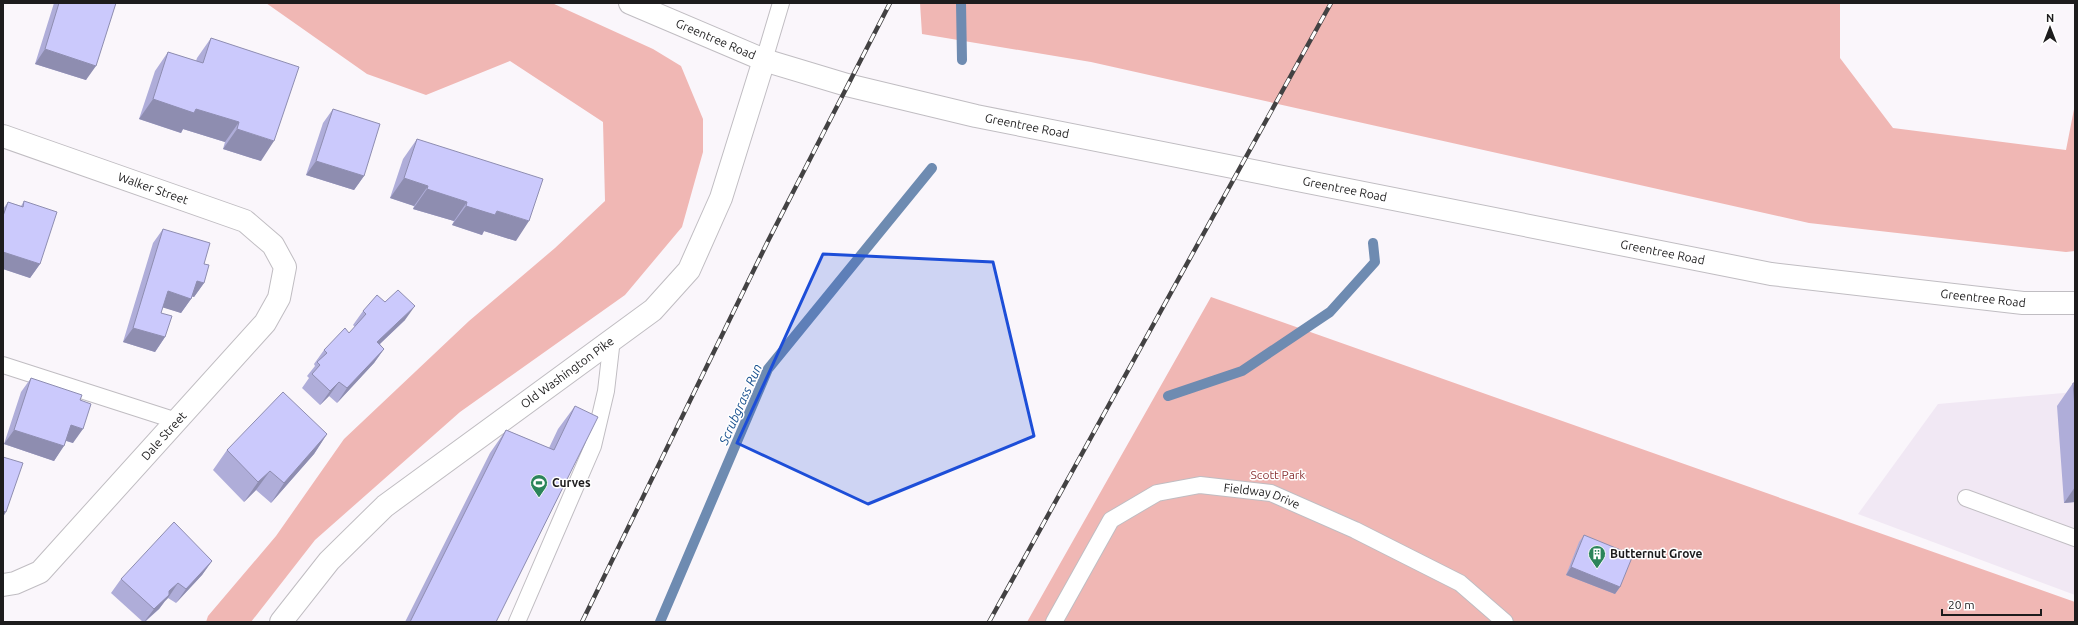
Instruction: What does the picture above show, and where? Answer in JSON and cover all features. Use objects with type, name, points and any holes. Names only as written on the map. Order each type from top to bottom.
[{"type":"street","name":"Greentree Road","points":[[630,3],[764,60],[847,85],[976,116],[1771,274],[2023,303],[2075,303]]},
{"type":"street","name":"Old Washington Pike","points":[[281,622],[329,561],[385,506],[653,310],[688,270],[721,198],[764,60]]},
{"type":"street","name":"Walker Street","points":[[3,136],[245,221],[273,245],[285,267]]},
{"type":"street","name":"Dale Street","points":[[9,584],[40,572],[265,323],[279,298],[285,267]]},
{"type":"lane","points":[[764,60],[781,3]]},
{"type":"lane","points":[[517,622],[594,446],[606,391],[612,339]]},
{"type":"lane","points":[[3,365],[177,421]]},
{"type":"lane","name":"Fieldway Drive","points":[[1054,622],[1111,520],[1157,493],[1200,485],[1271,493],[1355,530],[1460,583],[1506,622]]},
{"type":"lane","points":[[1966,498],[2075,538]]},
{"type":"highlighted area","points":[[823,254],[993,262],[1034,436],[868,504],[737,443]]},
{"type":"shaded area","points":[[2075,392],[2075,595],[1858,514],[1938,404]]},
{"type":"green space","points":[[266,3],[552,3],[653,49],[681,66],[703,119],[703,152],[682,227],[625,295],[460,412],[315,540],[251,622],[206,622],[208,616],[276,536],[344,439],[469,321],[555,248],[605,201],[603,122],[510,61],[426,95],[367,74]]},
{"type":"green space","points":[[920,3],[1840,3],[1840,58],[1893,128],[2066,150],[2075,104],[2075,251],[2066,252],[1809,223],[1091,62],[922,34]]},
{"type":"green space","name":"Scott Park","points":[[1211,297],[2075,602],[2075,622],[1027,622]]},
{"type":"building","points":[[59,3],[116,3],[96,66],[45,49]]},
{"type":"building","points":[[211,38],[299,67],[274,141],[237,129],[239,122],[196,109],[194,113],[153,99],[168,52],[203,63]]},
{"type":"building","points":[[333,109],[380,124],[364,176],[316,161]]},
{"type":"building","points":[[417,139],[543,179],[529,221],[497,211],[495,215],[466,206],[467,202],[427,189],[428,186],[404,178]]},
{"type":"building","points":[[24,201],[57,212],[40,264],[3,252],[3,216],[8,202],[23,207]]},
{"type":"building","points":[[163,229],[210,243],[204,264],[209,265],[204,283],[197,281],[191,299],[168,291],[161,313],[172,316],[165,337],[133,328]]},
{"type":"building","points":[[398,290],[415,306],[377,342],[384,349],[347,388],[339,382],[330,391],[312,374],[320,365],[317,362],[327,353],[324,350],[345,328],[349,333],[366,314],[363,311],[377,295],[385,302]]},
{"type":"building","points":[[31,378],[82,395],[80,400],[91,404],[83,429],[71,425],[64,446],[14,430]]},
{"type":"building","points":[[2073,383],[2075,383],[2075,407]]},
{"type":"building","points":[[283,392],[327,434],[284,483],[270,471],[258,482],[227,450]]},
{"type":"building","points":[[575,406],[598,417],[496,622],[410,622],[506,430],[554,450]]},
{"type":"building","points":[[3,457],[23,463],[6,512],[3,511]]},
{"type":"building","points":[[174,522],[212,561],[186,589],[178,583],[169,591],[169,595],[154,609],[121,579]]},
{"type":"building","name":"Butternut Grove","points":[[1584,535],[1633,555],[1620,587],[1571,567]]},
{"type":"waterway","name":"Scrubgrass Run","points":[[961,3],[962,60]]},
{"type":"waterway","name":"Scrubgrass Run","points":[[660,622],[768,369],[932,168]]},
{"type":"waterway","points":[[1168,396],[1242,371],[1330,312],[1375,262],[1373,243]]},
{"type":"railway","points":[[582,622],[768,241],[890,3]]},
{"type":"railway","points":[[989,622],[1331,3]]},
{"type":"place","name":"Curves","points":[[539,498]]},
{"type":"place","name":"Butternut Grove","points":[[1597,569]]}]
